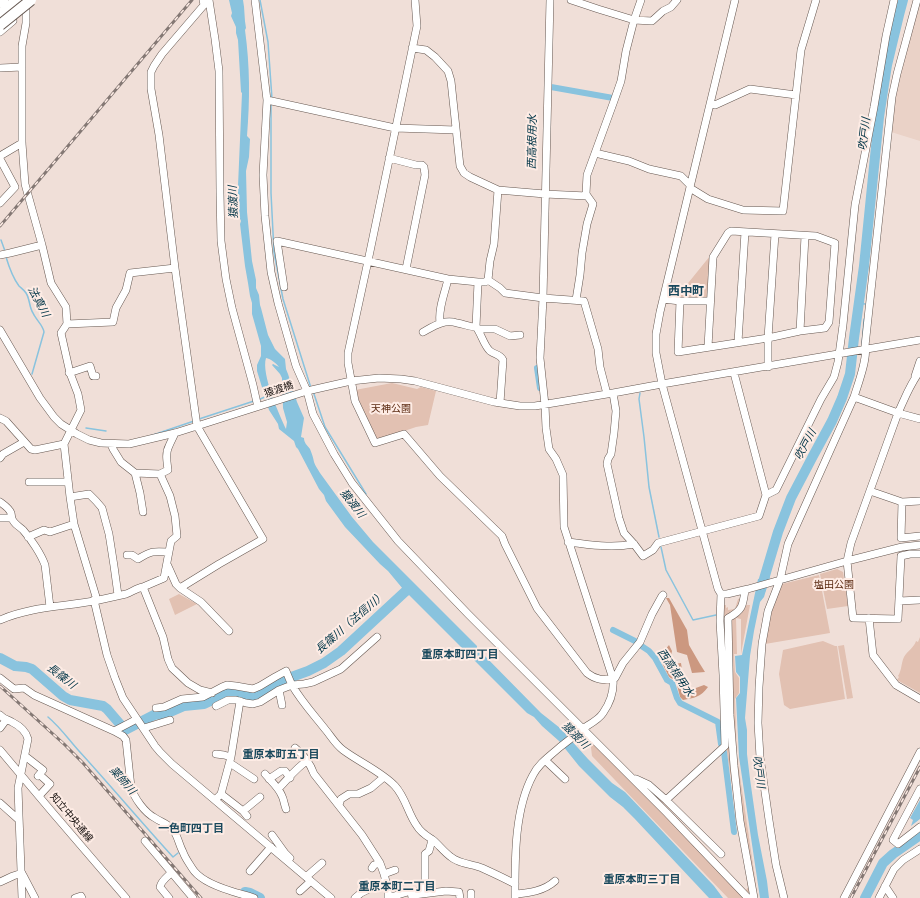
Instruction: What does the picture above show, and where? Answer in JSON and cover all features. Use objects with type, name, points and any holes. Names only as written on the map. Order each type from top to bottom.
[{"type":"highway","points":[[0,14],[17,0]]},
{"type":"highway","points":[[0,25],[31,0]]},
{"type":"street","points":[[0,4],[5,0]]},
{"type":"street","points":[[22,0],[26,10],[26,23],[22,46],[22,143],[25,184],[51,283],[66,308],[67,324],[61,333],[69,373],[78,394],[81,410],[64,444],[68,482],[74,524],[96,600],[107,655],[123,698],[160,752],[172,764],[331,898]]},
{"type":"street","points":[[0,32],[38,0]]},
{"type":"street","points":[[255,0],[267,100],[264,209],[272,272],[278,303],[296,366],[307,391],[313,414],[334,454],[352,483],[398,541],[580,731],[667,812],[748,898]]},
{"type":"street","points":[[415,0],[417,26],[348,353],[348,363],[355,401],[374,443],[404,434],[440,476],[502,536],[537,608],[587,673],[601,680],[615,678],[627,658],[640,642],[652,614],[663,595]]},
{"type":"street","points":[[550,0],[543,298],[540,358],[546,428],[549,449],[556,459],[563,475],[564,528],[613,678],[614,687],[603,714],[538,766],[533,774],[523,801],[518,824],[516,844],[515,896],[543,889],[556,881]]},
{"type":"street","points":[[571,0],[580,1],[634,20],[652,21],[663,11],[671,7],[677,0]]},
{"type":"street","points":[[576,300],[587,224],[593,204],[586,194],[587,175],[621,80],[626,51],[641,0]]},
{"type":"street","points":[[666,800],[725,746],[720,621],[721,594],[718,589],[662,384],[656,353],[656,334],[735,0]]},
{"type":"street","points":[[595,153],[629,161],[649,169],[681,176],[690,187],[708,199],[742,210],[782,211],[801,50],[816,0]]},
{"type":"street","points":[[766,495],[776,490],[821,398],[834,377],[843,324],[855,205],[894,0]]},
{"type":"street","points":[[784,898],[776,866],[760,757],[758,723],[762,644],[768,611],[788,544],[854,397],[862,372],[866,350],[865,346],[892,97],[896,74],[917,0]]},
{"type":"street","points":[[206,2],[216,39],[219,71],[221,241],[226,279],[232,308],[254,385],[257,402]]},
{"type":"street","points":[[180,588],[208,570],[263,539],[197,422],[175,268],[159,135],[151,89],[151,72],[154,66],[162,54],[206,2]]},
{"type":"street","points":[[412,48],[426,50],[448,71],[451,81],[460,166],[464,173],[479,182],[498,190],[587,196]]},
{"type":"street","points":[[0,68],[22,68]]},
{"type":"street","points":[[710,104],[715,105],[750,89],[796,95]]},
{"type":"street","points":[[267,100],[395,128],[456,130]]},
{"type":"street","points":[[0,203],[15,187],[0,158],[22,143]]},
{"type":"street","points":[[389,158],[416,165],[422,165],[424,167],[425,175],[406,269]]},
{"type":"street","points":[[488,280],[494,244],[498,190]]},
{"type":"street","points":[[680,300],[678,352],[825,328],[829,322],[835,243],[816,236],[731,231],[726,236],[713,257],[708,347]]},
{"type":"street","points":[[738,342],[745,232]]},
{"type":"street","points":[[768,367],[768,338],[775,234]]},
{"type":"street","points":[[800,331],[805,236]]},
{"type":"street","points":[[284,287],[276,241],[448,279],[478,282],[485,282],[488,280]]},
{"type":"street","points":[[1,255],[42,246]]},
{"type":"street","points":[[67,324],[113,322],[116,308],[126,290],[130,273],[175,268]]},
{"type":"street","points":[[440,323],[440,309],[448,279]]},
{"type":"street","points":[[488,280],[505,293],[543,298],[584,300],[598,348],[600,367],[616,411],[611,454],[607,464],[619,518],[624,533],[643,556],[653,550],[658,543],[759,516],[766,495],[734,372]]},
{"type":"street","points":[[478,282],[477,328],[490,351],[503,360],[500,403]]},
{"type":"street","points":[[663,300],[710,301]]},
{"type":"street","points":[[423,332],[440,323],[455,322],[477,328],[495,329],[510,336],[520,335]]},
{"type":"street","name":"猿渡橋","points":[[0,330],[40,398],[54,417],[61,424],[89,440],[111,444],[129,444],[175,433],[197,422],[257,402],[351,381],[379,378],[401,379],[500,403],[520,406],[545,405],[920,340]]},
{"type":"street","points":[[915,378],[920,361]]},
{"type":"street","points":[[69,373],[90,366],[93,376],[96,376]]},
{"type":"street","points":[[920,371],[907,392],[898,413],[851,543],[847,561],[854,618],[898,619],[901,556],[920,554]]},
{"type":"street","points":[[854,397],[898,413],[920,419]]},
{"type":"street","points":[[0,418],[6,422],[31,449],[35,450],[64,444]]},
{"type":"street","points":[[111,444],[112,449],[121,462],[135,473],[160,474],[168,470],[166,457],[168,447],[175,433]]},
{"type":"street","points":[[0,458],[3,454],[24,442]]},
{"type":"street","points":[[135,473],[143,512]]},
{"type":"street","points":[[0,620],[15,614],[127,593],[164,578],[171,541],[177,536],[175,516],[170,496],[160,474]]},
{"type":"street","points":[[29,482],[68,482]]},
{"type":"street","points":[[870,491],[902,502],[920,501]]},
{"type":"street","points":[[70,497],[89,494],[102,508],[109,534],[118,595]]},
{"type":"street","points":[[0,502],[6,506],[11,513],[11,518],[14,523],[22,529],[43,559],[50,607]]},
{"type":"street","points":[[902,502],[901,538],[920,536]]},
{"type":"street","points":[[0,518],[11,518]]},
{"type":"street","points":[[28,537],[44,530],[50,532],[74,524]]},
{"type":"street","points":[[568,542],[587,545],[617,546],[634,544]]},
{"type":"street","points":[[721,594],[727,594],[778,581],[902,547],[920,545]]},
{"type":"street","points":[[127,555],[132,555],[138,559],[149,552],[168,552]]},
{"type":"street","points":[[167,564],[176,584],[201,602],[229,631]]},
{"type":"street","points":[[143,587],[163,637],[168,660],[172,668],[188,683],[200,690],[212,693]]},
{"type":"street","points":[[747,589],[740,610],[728,618],[730,715],[738,806],[754,898]]},
{"type":"street","points":[[899,600],[920,600]]},
{"type":"street","points":[[869,618],[873,655],[896,685],[920,699]]},
{"type":"street","points":[[216,706],[228,700],[236,700],[253,704],[260,702],[279,690],[292,685],[313,682],[341,669],[377,637]]},
{"type":"street","points":[[156,708],[164,707],[182,699],[203,698],[226,686],[236,686],[253,690],[286,671],[296,692],[333,741],[342,749],[384,777],[401,793],[417,827],[424,835],[457,861],[480,867],[515,884]]},
{"type":"street","points":[[0,678],[14,689],[24,688],[34,695],[119,728],[140,723],[170,720]]},
{"type":"street","points":[[296,692],[304,684]]},
{"type":"street","points":[[279,690],[282,705]]},
{"type":"street","points":[[214,799],[221,794],[230,760],[240,701]]},
{"type":"street","points":[[0,715],[4,720],[11,721],[24,730],[28,739],[18,788],[22,898]]},
{"type":"street","points":[[0,728],[6,720]]},
{"type":"street","points":[[119,728],[126,740],[131,787],[134,795],[144,809],[153,818],[164,822],[173,829],[183,852],[198,876],[231,892],[254,898]]},
{"type":"street","points":[[295,748],[308,760],[314,774],[362,835],[380,863],[388,889],[388,897],[411,891],[413,896]]},
{"type":"street","points":[[844,898],[920,752]]},
{"type":"street","name":"知立中央通線","points":[[1,753],[21,774],[126,898]]},
{"type":"street","points":[[216,754],[230,760],[254,779]]},
{"type":"street","points":[[25,756],[43,770],[39,775],[50,784],[39,796]]},
{"type":"street","points":[[278,789],[290,778],[295,770],[308,760]]},
{"type":"street","points":[[545,760],[565,779]]},
{"type":"street","points":[[286,809],[283,797],[267,777],[281,770],[284,771],[290,778]]},
{"type":"street","points":[[339,805],[341,799],[349,794],[358,794],[371,788],[384,777]]},
{"type":"street","points":[[631,777],[649,785],[721,854]]},
{"type":"street","points":[[920,789],[894,840],[898,844],[920,827]]},
{"type":"street","points":[[221,794],[245,814],[260,797]]},
{"type":"street","points":[[0,803],[19,820]]},
{"type":"street","points":[[1,814],[8,810]]},
{"type":"street","points":[[272,835],[294,862],[294,867]]},
{"type":"street","points":[[413,896],[423,886],[425,881],[425,854],[429,851],[432,840]]},
{"type":"street","points":[[145,842],[193,898]]},
{"type":"street","points":[[250,871],[271,847]]},
{"type":"street","points":[[879,898],[894,869],[903,860],[920,849]]},
{"type":"street","points":[[300,891],[322,862]]},
{"type":"street","points":[[372,868],[374,865],[380,863]]},
{"type":"street","points":[[355,898],[395,870]]},
{"type":"street","points":[[0,882],[22,873]]},
{"type":"street","points":[[22,873],[35,898]]},
{"type":"street","points":[[169,898],[160,885],[171,873]]},
{"type":"street","points":[[885,886],[893,898]]},
{"type":"street","points":[[413,896],[446,891],[459,892],[460,898]]},
{"type":"street","points":[[75,898],[80,896],[82,898]]},
{"type":"shaded area","points":[[920,0],[920,141],[891,132],[899,73]]},
{"type":"shaded area","points":[[666,598],[669,598],[687,630],[689,645],[705,672],[692,673],[687,655],[677,652],[670,605]]},
{"type":"shaded area","points":[[669,645],[672,651],[669,665],[681,663],[685,690],[704,685],[708,687],[700,695],[683,700],[680,697],[676,681],[669,677],[659,657]]},
{"type":"green space","points":[[710,256],[708,297],[706,299],[676,298]]},
{"type":"green space","name":"天神公園","points":[[392,383],[417,389],[421,387],[436,391],[428,425],[416,427],[375,441],[355,390]]},
{"type":"green space","name":"塩田公園","points":[[837,569],[843,572],[848,606],[827,609],[820,574]]},
{"type":"green space","points":[[819,575],[830,633],[765,644],[771,612],[782,584]]},
{"type":"green space","points":[[179,594],[197,604],[175,615],[169,599]]},
{"type":"green space","points":[[746,597],[744,605],[750,605],[741,654],[741,619],[736,618],[737,654],[734,654],[735,672],[739,678],[739,693],[735,699],[737,756],[758,898],[728,898],[592,756],[590,739],[650,789],[746,890],[748,887],[727,753],[724,605],[726,605],[726,608],[728,607],[728,610],[735,609],[738,599]]},
{"type":"green space","points":[[920,637],[920,693],[897,680],[904,657],[914,646],[916,641],[918,642]]},
{"type":"green space","points":[[823,641],[837,646],[845,699],[790,709],[784,705],[779,674],[783,650]]},
{"type":"green space","points":[[844,645],[853,698],[847,699],[838,646]]},
{"type":"water","points":[[229,0],[243,0],[249,83],[247,136],[250,139],[249,157],[246,171],[247,212],[256,288],[268,335],[275,349],[285,359],[286,369],[304,418],[301,437],[304,438],[305,443],[310,449],[314,463],[352,517],[373,542],[477,646],[477,648],[541,713],[560,728],[612,783],[625,792],[714,886],[723,898],[709,898],[634,818],[610,797],[579,766],[559,741],[534,717],[527,713],[409,595],[399,600],[395,596],[403,589],[388,571],[345,527],[326,501],[294,441],[279,429],[278,424],[269,410],[257,371],[257,365],[261,356],[261,346],[252,314],[252,303],[245,266],[240,224],[241,221],[238,214],[237,187],[242,93],[238,40],[236,27],[231,16],[232,13]],"holes":[[[266,358],[273,361],[279,367],[273,364],[272,365],[282,378],[283,408],[287,422],[286,429],[268,384],[265,365]]]},
{"type":"water","points":[[770,577],[764,597],[760,602],[754,631],[750,656],[745,718],[750,779],[769,898],[760,898],[739,757],[736,698],[740,693],[740,677],[736,672],[735,656],[742,655],[758,579]]},
{"type":"water","points":[[920,800],[920,819],[911,826],[913,820],[910,818]]},
{"type":"waterway","points":[[260,0],[268,42],[272,99]]},
{"type":"waterway","name":"吹戸川","points":[[761,589],[778,532],[791,498],[832,421],[850,374],[864,266],[879,117],[887,65],[903,0]]},
{"type":"waterway","name":"西高根用水","points":[[551,87],[613,98]]},
{"type":"waterway","points":[[271,103],[271,193],[274,252],[283,299],[311,388]]},
{"type":"waterway","name":"法真川","points":[[1,240],[5,251]]},
{"type":"waterway","name":"法真川","points":[[6,257],[13,276],[19,286],[26,293],[34,316],[44,332],[32,374]]},
{"type":"waterway","name":"吹戸川","points":[[858,303],[865,304]]},
{"type":"waterway","points":[[862,345],[864,319]]},
{"type":"waterway","name":"西高根用水","points":[[537,368],[540,388]]},
{"type":"waterway","points":[[313,391],[325,427],[366,494]]},
{"type":"waterway","points":[[640,393],[639,399],[649,487],[659,537]]},
{"type":"waterway","name":"法真川","points":[[258,400],[267,396]]},
{"type":"waterway","name":"法真川","points":[[199,419],[254,401]]},
{"type":"waterway","name":"法真川","points":[[150,436],[194,421]]},
{"type":"waterway","name":"法真川","points":[[86,428],[106,431]]},
{"type":"waterway","points":[[661,547],[666,570],[693,620],[716,615]]},
{"type":"waterway","name":"長篠川（法信川）","points":[[0,658],[15,666],[32,669],[63,696],[70,700],[103,706],[125,730],[154,715],[168,713],[184,706],[204,704],[227,693],[234,693],[248,697],[255,696],[286,679],[308,671],[324,663],[341,651],[408,589]]},
{"type":"waterway","name":"西高根用水","points":[[613,630],[637,642]]},
{"type":"waterway","name":"西高根用水","points":[[640,645],[649,651],[655,658],[667,680],[672,683],[680,703],[718,722],[721,744]]},
{"type":"waterway","name":"薬師川","points":[[48,717],[173,857],[178,853]]},
{"type":"waterway","name":"西高根用水","points":[[724,752],[734,832]]},
{"type":"waterway","points":[[865,898],[883,863],[920,835]]},
{"type":"waterway","name":"薬師川","points":[[245,892],[260,898]]},
{"type":"railway","points":[[0,226],[192,0]]},
{"type":"railway","points":[[0,686],[83,763],[201,898]]},
{"type":"railway","points":[[851,898],[920,767]]},
{"type":"district","name":"西中町","points":[[686,292]]},
{"type":"district","name":"重原本町四丁目","points":[[460,655]]},
{"type":"district","name":"重原本町五丁目","points":[[281,755]]},
{"type":"district","name":"一色町四丁目","points":[[191,829]]},
{"type":"district","name":"重原本町三丁目","points":[[642,880]]},
{"type":"district","name":"重原本町二丁目","points":[[397,887]]},
{"type":"water label","name":"猿渡川","points":[[234,202]]},
{"type":"water label","name":"猿渡川","points":[[352,504]]},
{"type":"water label","name":"長篠川","points":[[61,677]]},
{"type":"water label","name":"猿渡川","points":[[575,736]]}]
